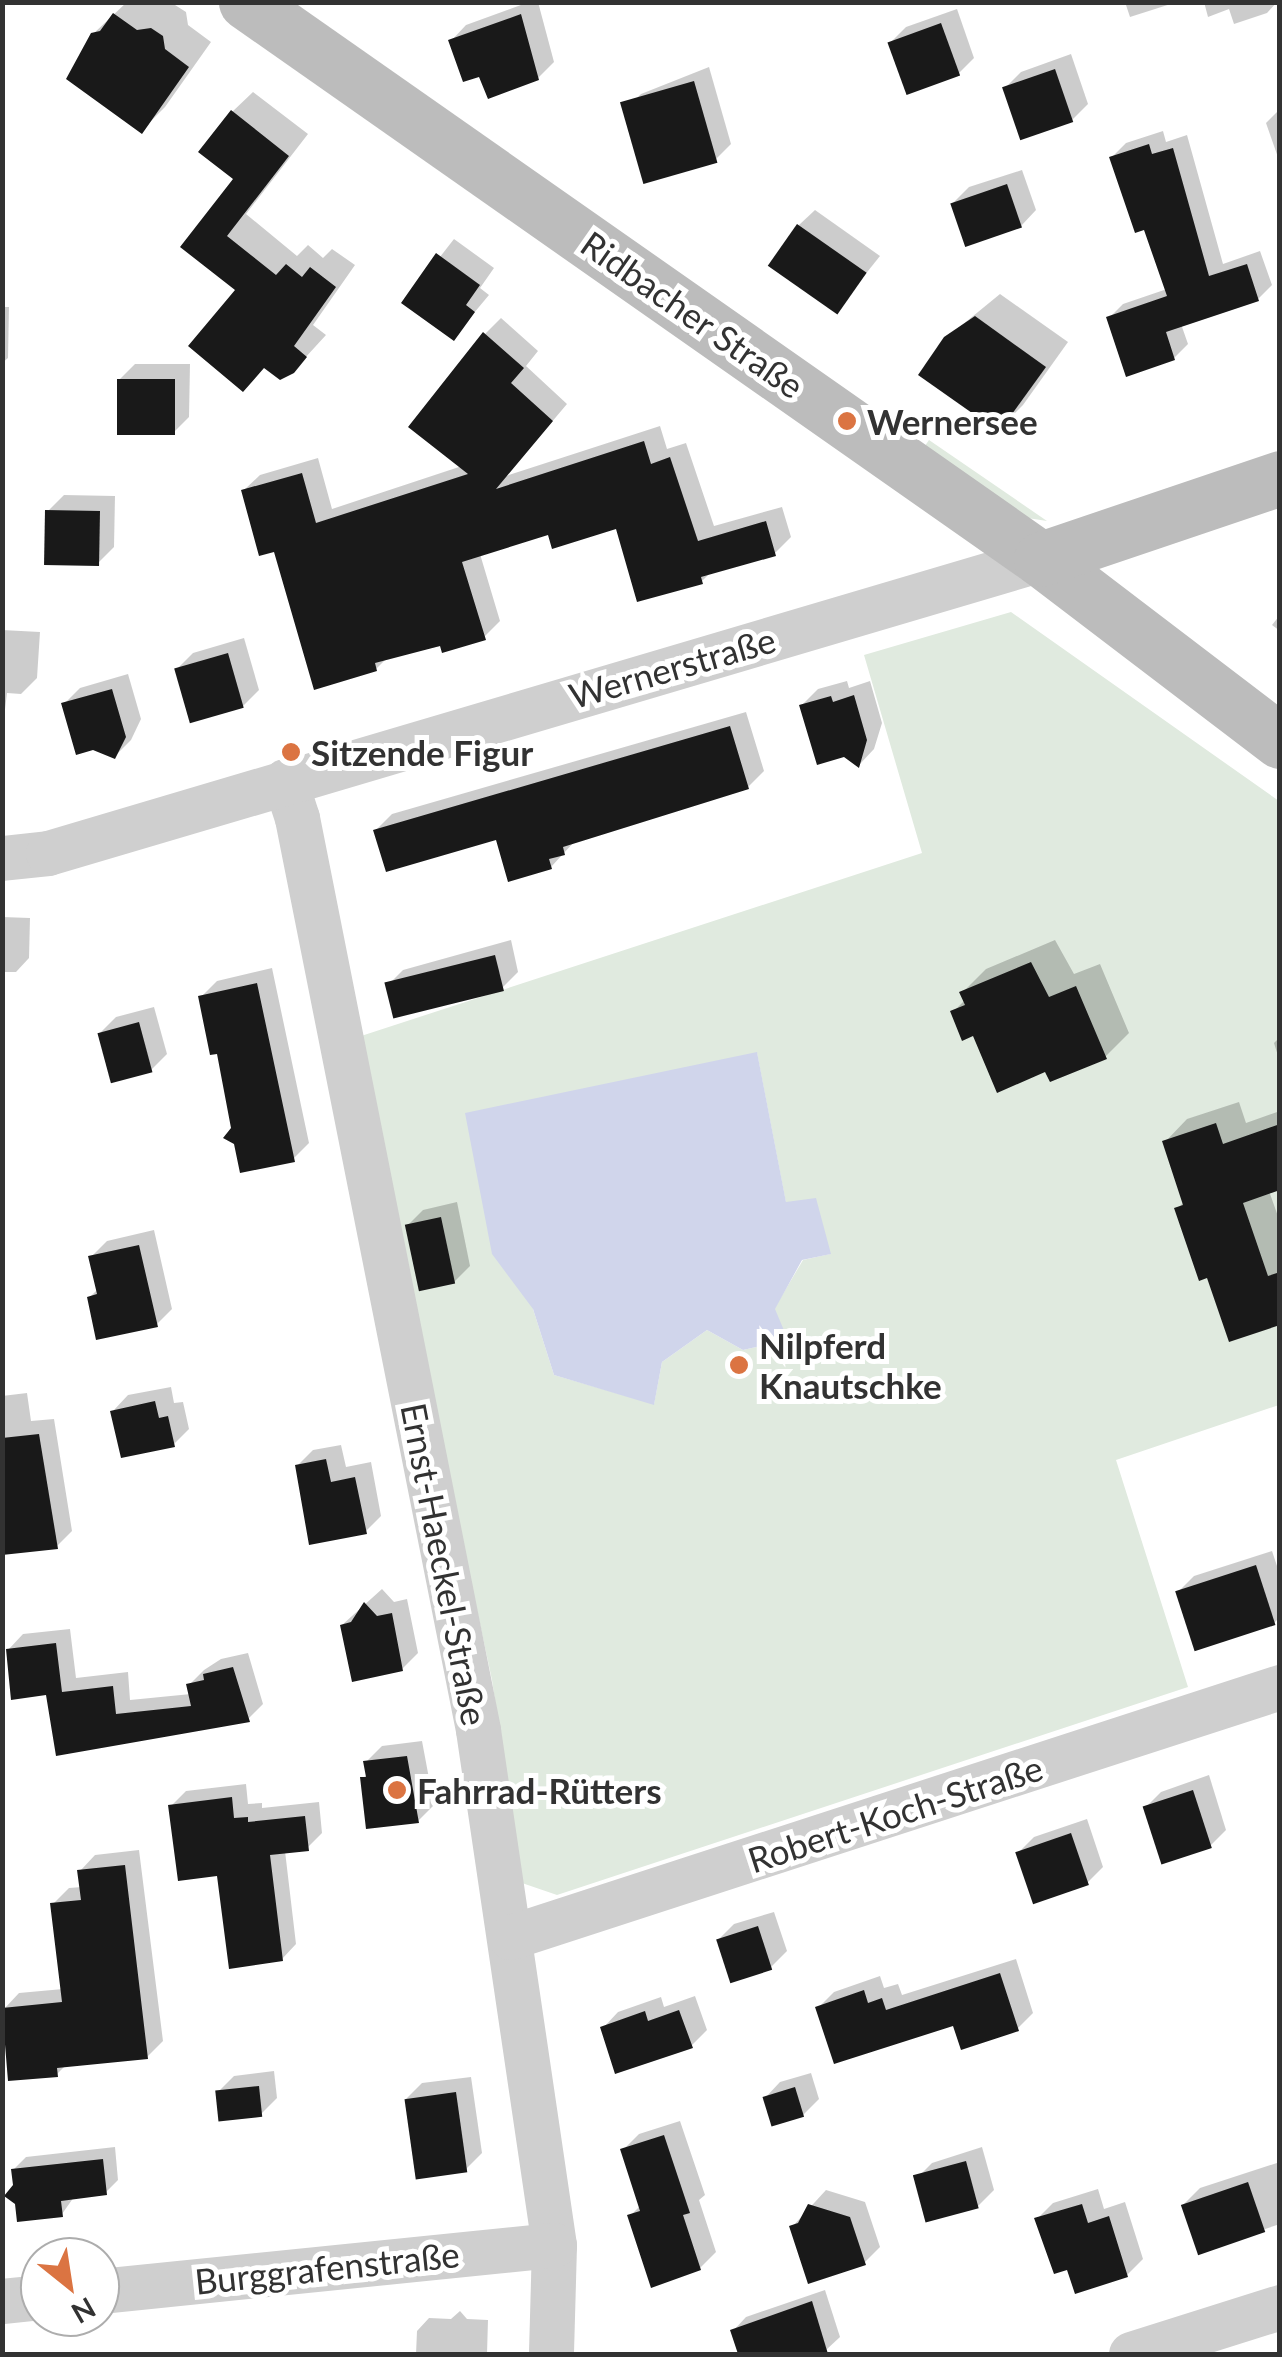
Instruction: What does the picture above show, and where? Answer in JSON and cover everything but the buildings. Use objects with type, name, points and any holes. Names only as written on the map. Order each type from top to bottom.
[{"type":"street","name":"Ridbacher Straße","points":[[246,2],[1041,559],[1280,741]]},
{"type":"street","name":"Wernerstraße","points":[[2,858],[48,853],[1041,559],[1280,478]]},
{"type":"street","name":"Ernst-Haeckel-Straße","points":[[285,781],[300,837],[478,1730],[554,2245],[551,2354]]},
{"type":"street","name":"Robert-Koch-Straße","points":[[510,1937],[1280,1686]]},
{"type":"street","name":"Burggrafenstraße","points":[[120,2289],[554,2245]]},
{"type":"street","points":[[1131,2354],[1280,2306]]},
{"type":"shaded area","points":[[929,440],[1047,521],[1002,514],[918,456]]},
{"type":"shaded area","points":[[1011,612],[1279,801],[1279,1405],[1116,1460],[1188,1687],[557,1895],[522,1883],[492,1680],[355,1038],[922,853],[864,655]],"holes":[[[757,1053],[786,1203],[830,1254],[803,1260],[774,1309],[787,1340],[743,1350],[707,1330],[662,1362],[654,1404],[554,1375],[533,1309]]]},
{"type":"water","points":[[757,1052],[786,1202],[816,1198],[831,1254],[802,1260],[775,1309],[788,1340],[743,1350],[707,1330],[662,1362],[654,1405],[554,1375],[533,1309],[492,1254],[465,1113]]},
{"type":"place","name":"Wernersee","points":[[847,421]]},
{"type":"place","name":"Sitzende Figur","points":[[291,752]]},
{"type":"place","name":"Nilpferd Knautschke","points":[[739,1365]]},
{"type":"place","name":"Fahrrad-Rütters","points":[[397,1790]]}]
